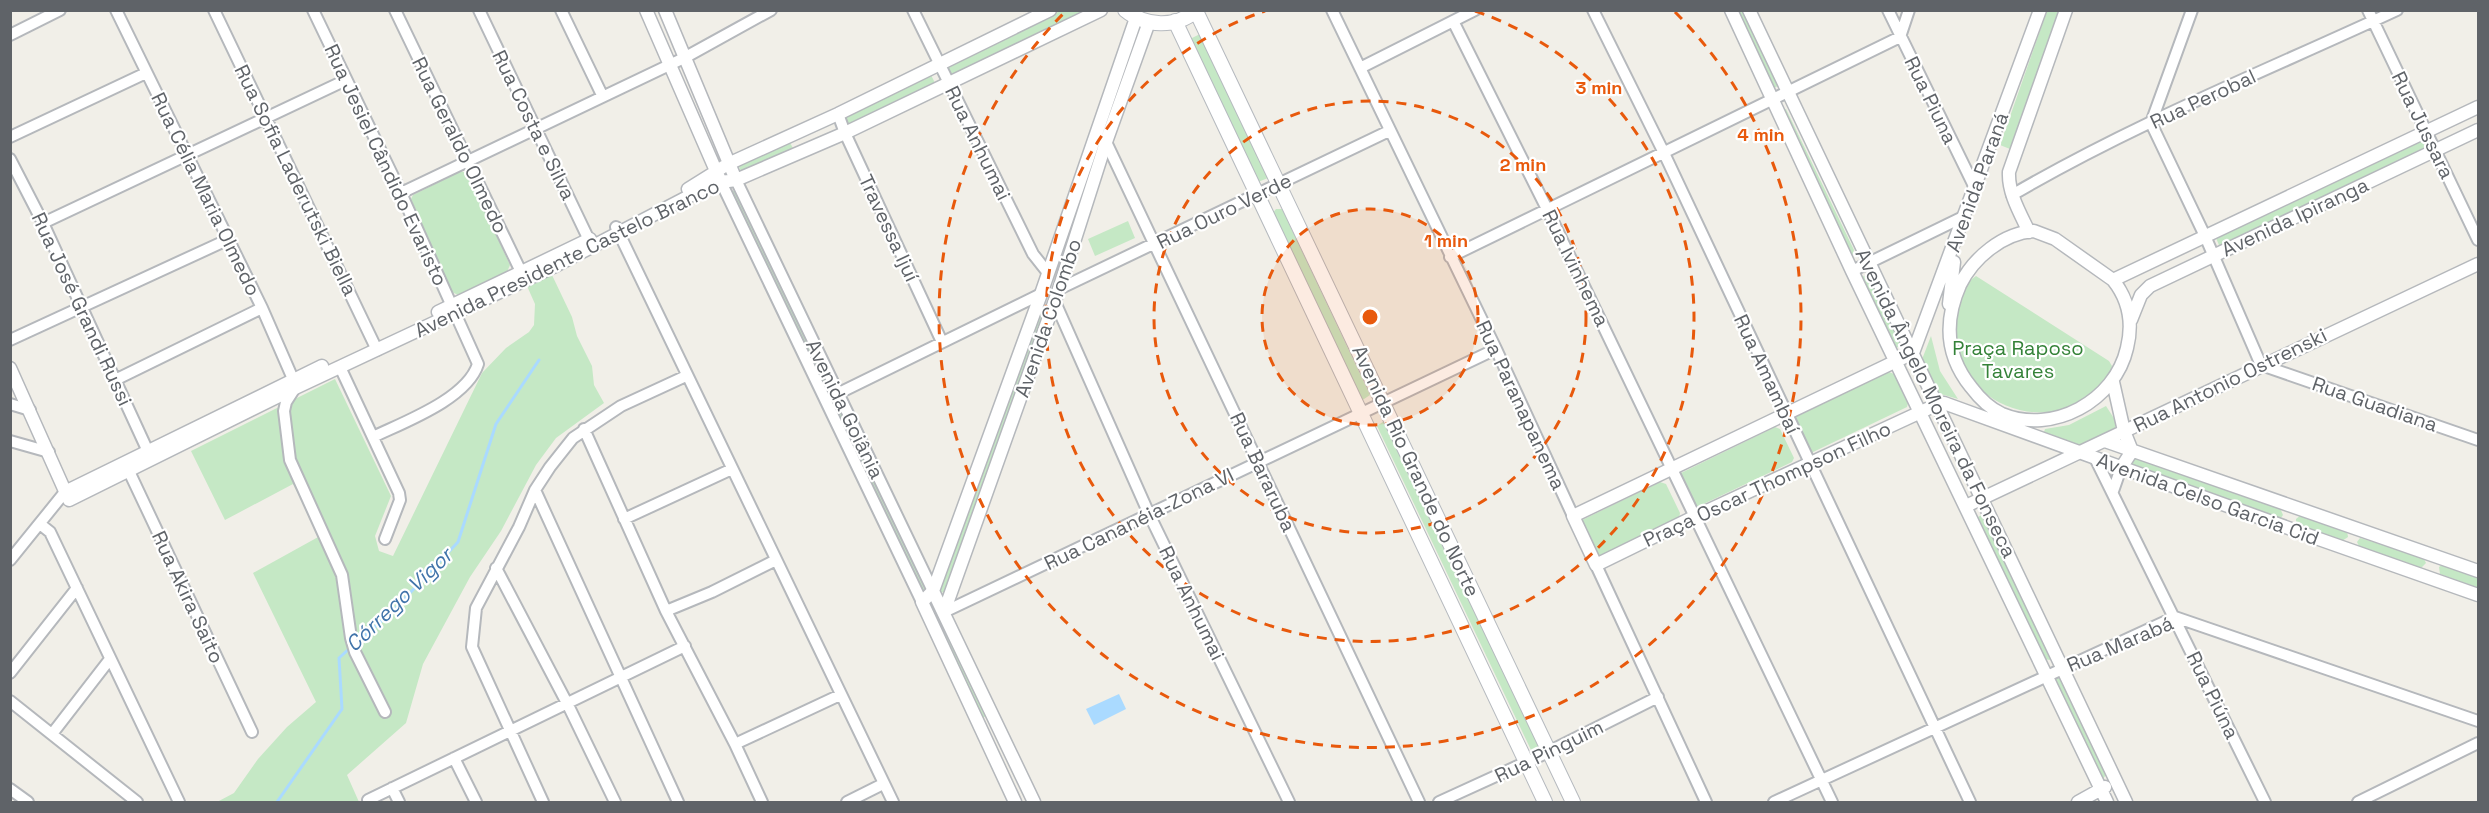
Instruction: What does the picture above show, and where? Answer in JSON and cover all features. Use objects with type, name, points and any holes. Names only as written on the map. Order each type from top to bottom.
[{"type":"main road","points":[[1136,17],[1175,21],[1196,10]]},
{"type":"main road","name":"Avenida Rio Grande do Norte","points":[[1196,10],[1574,802]]},
{"type":"main road","name":"Avenida Rio Grande do Norte","points":[[1175,21],[1545,802]]},
{"type":"street","points":[[10,35],[60,10]]},
{"type":"street","name":"Rua Célia Maria Olmedo","points":[[116,10],[262,308],[294,384]]},
{"type":"street","name":"Rua Sofia Laderutski Biella","points":[[214,10],[376,346]]},
{"type":"street","name":"Rua Jesiel Cândido Evaristo","points":[[312,10],[401,193],[478,364],[471,378],[448,399],[373,437]]},
{"type":"street","name":"Rua Geraldo Olmedo","points":[[395,10],[523,276]]},
{"type":"street","name":"Rua Costa e Silva","points":[[479,10],[589,240]]},
{"type":"street","points":[[561,10],[602,95]]},
{"type":"street","name":"Avenida Goiânia","points":[[646,10],[718,178],[922,602],[1015,802]]},
{"type":"street","name":"Avenida Goiânia","points":[[665,10],[728,164],[996,720],[1032,801]]},
{"type":"street","points":[[401,193],[602,95],[684,58],[771,10]]},
{"type":"street","name":"Rua Anhumai","points":[[913,10],[1033,254],[1048,273]]},
{"type":"street","name":"Avenida Presidente Castelo Branco","points":[[67,496],[294,384],[617,230],[718,178],[728,164],[838,114],[1050,10]]},
{"type":"street","name":"Avenida Presidente Castelo Branco","points":[[718,178],[736,180],[845,133],[1101,10]]},
{"type":"street","name":"Rua Paranapanema","points":[[1332,10],[1496,349],[1706,802]]},
{"type":"street","points":[[1360,68],[1475,10]]},
{"type":"street","name":"Rua Amambaí","points":[[1593,10],[1663,151],[1785,414],[1970,802]]},
{"type":"street","points":[[1731,10],[1852,271],[2100,789],[2107,802],[2124,799]]},
{"type":"street","name":"Avenida Ângelo Moreira da Fonseca","points":[[1749,10],[1983,498],[2124,799]]},
{"type":"street","name":"Rua Piuna","points":[[1887,10],[1975,188]]},
{"type":"street","points":[[1450,257],[1772,97],[1900,37],[1909,10]]},
{"type":"street","name":"Avenida Paraná","points":[[1913,353],[2040,10]]},
{"type":"street","name":"Avenida Paraná","points":[[2029,232],[2012,195],[2008,182],[2009,172],[2066,10]]},
{"type":"street","points":[[2192,10],[2151,123],[2214,255],[2262,365]]},
{"type":"street","name":"Rua Jussara","points":[[2367,10],[2478,240]]},
{"type":"street","name":"Rua Perobal","points":[[2012,195],[2055,170],[2151,123],[2397,10]]},
{"type":"street","name":"Avenida Colombo","points":[[944,612],[1061,284],[1106,142],[1136,17]]},
{"type":"street","name":"Avenida Colombo","points":[[933,591],[1041,294],[1136,17]]},
{"type":"street","name":"Rua Ivinhema","points":[[1453,21],[1547,208],[1832,802]]},
{"type":"street","points":[[10,137],[146,73]]},
{"type":"street","points":[[43,223],[346,80]]},
{"type":"street","name":"Avenida Ipiranga","points":[[2113,280],[2478,107]]},
{"type":"street","name":"Travessa Ijuí","points":[[838,114],[942,342]]},
{"type":"street","name":"Avenida Ipiranga","points":[[2130,324],[2138,301],[2150,286],[2478,130]]},
{"type":"street","name":"Rua Ouro Verde","points":[[1061,284],[1156,244],[1389,131]]},
{"type":"street","points":[[794,134],[801,151]]},
{"type":"street","name":"Rua Bararuba","points":[[1106,142],[1419,802]]},
{"type":"street","name":"Rua José Grandi Russi","points":[[10,159],[43,223],[150,455]]},
{"type":"street","points":[[1852,271],[1963,222]]},
{"type":"street","points":[[1951,311],[1960,285],[1979,258],[2002,242],[2029,232],[2055,239],[2113,280],[2120,289],[2128,307],[2130,324],[2123,363],[2113,382],[2095,400],[2079,409],[2007,426],[1968,384],[1955,363],[1949,338],[1950,286],[1963,222]]},
{"type":"street","points":[[617,230],[893,802]]},
{"type":"street","name":"Avenida Presidente Castelo Branco","points":[[523,276],[589,240],[617,230]]},
{"type":"street","points":[[10,340],[227,240]]},
{"type":"street","name":"Rua Antonio Ostrenski","points":[[1966,506],[2478,264]]},
{"type":"street","points":[[1048,273],[1057,273],[1061,284]]},
{"type":"street","points":[[825,400],[1041,294],[1048,302],[1055,302]]},
{"type":"street","name":"Rua Anhumai","points":[[1055,302],[1149,514],[1290,802]]},
{"type":"street","points":[[115,380],[262,308]]},
{"type":"street","name":"Avenida Presidente Castelo Branco","points":[[294,384],[340,367],[376,346]]},
{"type":"street","name":"Rua Cananéia-Zona VI","points":[[944,612],[1496,349]]},
{"type":"street","points":[[1573,516],[1913,353]]},
{"type":"street","name":"Rua Guadiana","points":[[2262,365],[2478,440]]},
{"type":"street","points":[[340,367],[399,493],[400,500],[385,539]]},
{"type":"street","points":[[10,368],[67,496],[10,560]]},
{"type":"street","points":[[543,802],[472,647],[476,608],[535,490],[573,438],[621,406],[686,376]]},
{"type":"street","points":[[2113,382],[2124,431],[2133,451],[2121,468],[2113,491]]},
{"type":"street","points":[[294,384],[284,411],[290,460],[342,574],[355,652],[385,712]]},
{"type":"street","points":[[10,404],[30,410]]},
{"type":"street","name":"Avenida Celso Garcia Cid","points":[[1938,404],[1959,407],[2121,468],[2478,595]]},
{"type":"street","name":"Praça Oscar Thompson Filho","points":[[1596,565],[1938,404]]},
{"type":"street","points":[[1985,404],[2008,416],[2040,419]]},
{"type":"street","points":[[2118,406],[2129,418],[2141,423]]},
{"type":"street","points":[[1948,427],[1959,407]]},
{"type":"street","points":[[584,429],[666,611],[735,744],[762,802]]},
{"type":"street","points":[[10,441],[49,452]]},
{"type":"street","name":"Avenida Celso Garcia Cid","points":[[2105,441],[2478,571]]},
{"type":"street","points":[[2053,465],[2056,452],[2055,443]]},
{"type":"street","name":"Rua Piúna","points":[[2095,458],[2265,802]]},
{"type":"street","name":"Rua Akira Saito","points":[[127,466],[252,732]]},
{"type":"street","points":[[624,519],[732,469]]},
{"type":"street","points":[[535,490],[678,802]]},
{"type":"street","points":[[2288,528],[2295,507]]},
{"type":"street","points":[[40,524],[50,532],[179,802]]},
{"type":"street","points":[[2349,550],[2357,528]]},
{"type":"street","points":[[2427,577],[2434,556]]},
{"type":"street","points":[[666,611],[712,592],[776,560]]},
{"type":"street","points":[[496,568],[568,705],[615,802]]},
{"type":"street","points":[[10,673],[76,588]]},
{"type":"street","points":[[922,602],[933,591]]},
{"type":"street","points":[[931,621],[944,612]]},
{"type":"street","name":"Rua Marabá","points":[[1774,802],[2175,616],[2478,722]]},
{"type":"street","points":[[369,800],[685,646]]},
{"type":"street","points":[[52,734],[110,659]]},
{"type":"street","points":[[735,744],[840,695]]},
{"type":"street","name":"Rua Pinguim","points":[[1439,802],[1549,752],[1658,698]]},
{"type":"street","points":[[10,701],[137,802]]},
{"type":"street","points":[[980,726],[996,720]]},
{"type":"street","points":[[2358,802],[2478,743]]},
{"type":"street","points":[[454,758],[476,802]]},
{"type":"street","points":[[2078,802],[2115,782]]},
{"type":"street","points":[[847,802],[883,784]]},
{"type":"street","points":[[392,788],[399,802]]},
{"type":"street","points":[[10,789],[28,802]]},
{"type":"street","points":[[1015,802],[1022,794],[1032,801]]},
{"type":"green space","points":[[1060,11],[1089,11],[950,76],[945,65]]},
{"type":"green space","points":[[1734,11],[1743,11],[1780,85],[1772,89]]},
{"type":"green space","points":[[2047,11],[2059,11],[2010,149],[2000,145]]},
{"type":"green space","points":[[1200,34],[1268,178],[1258,182],[1190,39]]},
{"type":"green space","points":[[931,75],[935,83],[849,126],[845,118]]},
{"type":"green space","points":[[1786,109],[1854,250],[1852,256],[1784,110]]},
{"type":"green space","points":[[2423,138],[2429,150],[2221,250],[2216,238]]},
{"type":"green space","points":[[789,141],[794,150],[743,175],[738,165]]},
{"type":"green space","points":[[461,171],[468,174],[510,265],[507,272],[460,296],[452,292],[411,199],[413,195]]},
{"type":"green space","points":[[738,191],[831,390],[826,393],[731,192]]},
{"type":"green space","points":[[1276,209],[1282,209],[1370,395],[1361,401],[1272,214]]},
{"type":"green space","points":[[1128,221],[1135,238],[1095,256],[1088,239]]},
{"type":"green space","points":[[1868,274],[1903,345],[1896,348],[1862,277]]},
{"type":"green space","points":[[552,275],[592,366],[594,385],[604,403],[556,438],[536,465],[501,531],[470,577],[423,664],[406,723],[347,775],[359,802],[217,802],[234,793],[258,759],[287,727],[316,702],[253,573],[320,536],[293,484],[225,520],[191,451],[335,379],[391,496],[375,536],[379,551],[393,556],[482,373],[506,348],[529,332],[534,325],[535,304],[527,286]]},
{"type":"green space","name":"Praça Raposo Tavares","points":[[1976,276],[2109,361],[2112,366],[2103,383],[2074,405],[2053,412],[2031,412],[2009,407],[1989,396],[1973,381],[1961,361],[1956,335],[1955,318],[1962,296],[1966,287]]},
{"type":"green space","points":[[1040,309],[1045,311],[944,593],[939,591]]},
{"type":"green space","points":[[1931,336],[1940,371],[1958,399],[1937,393],[1921,362]]},
{"type":"green space","points":[[1889,372],[1894,374],[1908,403],[1907,407],[1811,453],[1794,421],[1797,415]]},
{"type":"green space","points":[[837,406],[928,590],[924,595],[834,408]]},
{"type":"green space","points":[[2106,406],[2117,423],[2115,428],[2080,445],[2044,432],[2045,429],[2069,425]]},
{"type":"green space","points":[[1384,421],[1540,745],[1537,749],[1531,750],[1377,426]]},
{"type":"green space","points":[[1775,427],[1780,429],[1794,458],[1792,462],[1695,508],[1679,475]]},
{"type":"green space","points":[[2138,457],[2280,508],[2283,515],[2280,519],[2132,465],[2134,458]]},
{"type":"green space","points":[[1660,482],[1666,484],[1680,513],[1679,518],[1598,557],[1580,521]]},
{"type":"green space","points":[[1985,513],[2052,658],[2050,660],[2044,659],[1978,517]]},
{"type":"green space","points":[[2302,514],[2347,531],[2348,537],[2342,541],[2299,525],[2296,519]]},
{"type":"green space","points":[[2360,538],[2423,557],[2426,563],[2421,568],[2360,548],[2357,542]]},
{"type":"green space","points":[[2442,565],[2478,578],[2478,588],[2440,574],[2439,567]]},
{"type":"green space","points":[[942,624],[987,715],[983,718],[938,627]]},
{"type":"green space","points":[[2063,677],[2107,773],[2103,779],[2099,778],[2054,681]]},
{"type":"water","points":[[1119,694],[1126,709],[1094,725],[1086,709]]},
{"type":"waterway","name":"Córrego Vigor","points":[[355,644],[392,612],[458,542],[496,424],[539,360]]},
{"type":"waterway","name":"Córrego Vigor","points":[[277,802],[342,709],[339,658],[350,648]]}]
